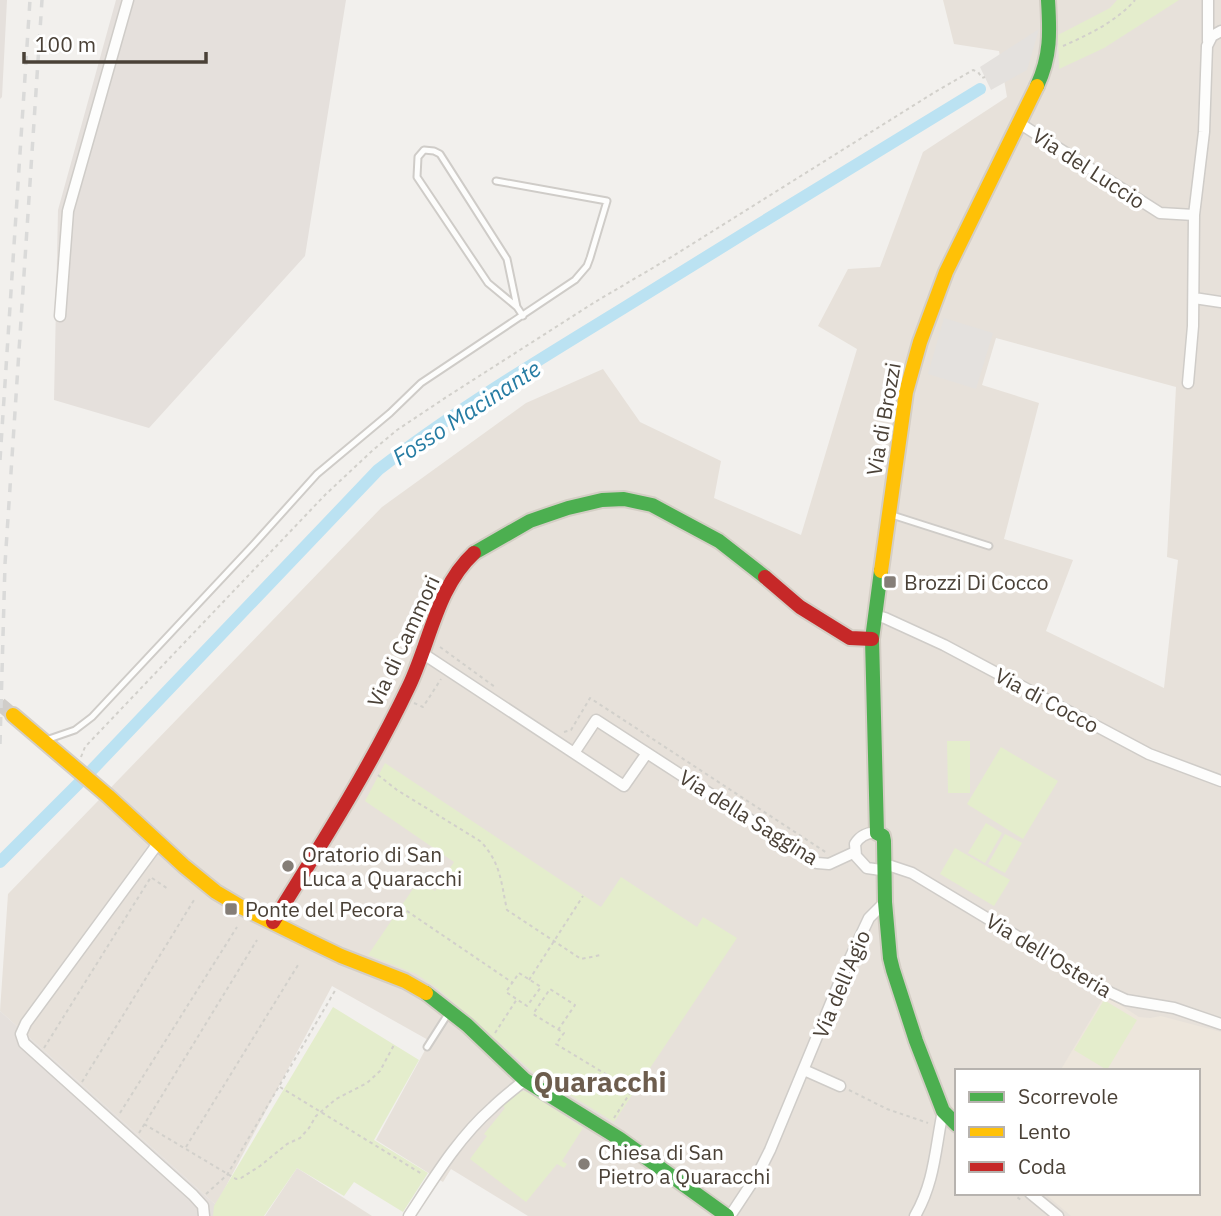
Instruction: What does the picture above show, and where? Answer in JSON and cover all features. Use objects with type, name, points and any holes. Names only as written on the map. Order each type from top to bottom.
[{"type":"street","points":[[61,316],[68,211],[128,0]]},
{"type":"street","name":"Via di Brozzi","points":[[955,1123],[943,1111],[916,1041],[890,958],[885,902],[884,839],[877,833],[872,639],[906,392],[920,341],[950,263],[1044,71],[1054,44],[1048,0]]},
{"type":"street","points":[[1188,383],[1194,326],[1194,215],[1204,132],[1208,0]]},
{"type":"street","points":[[1208,41],[1221,31]]},
{"type":"street","name":"Via del Luccio","points":[[1019,123],[1160,214],[1194,215]]},
{"type":"street","points":[[1194,298],[1221,302]]},
{"type":"street","name":"Via di Cammori","points":[[273,922],[347,802],[409,685],[438,610],[462,564],[469,556],[544,515],[609,499],[652,505],[719,541],[811,615],[850,638],[872,639]]},
{"type":"street","name":"Via di Cocco","points":[[874,615],[944,645],[1149,754],[1221,781]]},
{"type":"street","points":[[422,653],[624,786],[647,753]]},
{"type":"street","points":[[13,715],[216,892],[341,956],[415,986],[467,1025],[525,1080],[620,1139],[729,1216]]},
{"type":"street","name":"Via della Saggina","points":[[574,753],[596,720],[817,863],[828,864],[855,852]]},
{"type":"street","points":[[877,833],[862,836],[855,844],[855,852],[859,861],[867,868],[881,870],[885,864]]},
{"type":"street","points":[[159,842],[26,1023],[21,1034],[22,1040],[193,1195],[204,1206],[204,1214]]},
{"type":"street","name":"Via dell'Osteria","points":[[885,864],[912,873],[1119,997],[1139,1003],[1174,1007],[1221,1024]]},
{"type":"street","name":"Via dell'Agio","points":[[729,1216],[765,1162],[845,969],[869,918],[885,902]]},
{"type":"street","points":[[804,1070],[841,1086]]},
{"type":"street","points":[[409,1216],[458,1145],[482,1117],[525,1080]]},
{"type":"street","points":[[915,1216],[931,1179],[943,1111]]},
{"type":"street","points":[[1032,1195],[1058,1216]]},
{"type":"lane","points":[[517,307],[507,259],[440,154],[424,150],[418,157],[417,177],[488,283],[517,307],[523,316]]},
{"type":"lane","points":[[51,748],[92,717],[317,474],[390,413],[421,383],[575,280],[587,266],[607,201],[496,181]]},
{"type":"lane","points":[[889,514],[989,546]]},
{"type":"lane","points":[[427,1047],[450,1012]]},
{"type":"path","points":[[1054,44],[1088,33],[1124,12],[1135,0]]},
{"type":"path","points":[[77,769],[85,747],[118,712],[325,495],[397,430],[595,302],[935,92],[973,70],[982,78],[985,77]]},
{"type":"path","points":[[413,702],[423,708],[442,678]]},
{"type":"path","points":[[379,769],[377,774],[397,790],[480,841],[490,851],[497,864],[507,910],[582,959],[601,955]]},
{"type":"path","points":[[141,868],[168,889]]},
{"type":"path","points":[[44,1049],[151,877]]},
{"type":"path","points":[[529,980],[583,896]]},
{"type":"path","points":[[82,1083],[194,900]]},
{"type":"path","points":[[401,907],[513,983]]},
{"type":"path","points":[[118,1116],[237,927]]},
{"type":"path","points":[[138,1134],[257,940]]},
{"type":"path","points":[[186,1148],[298,965]]},
{"type":"path","points":[[519,973],[541,987],[527,1006],[506,992],[513,983],[519,973]]},
{"type":"path","points":[[205,1195],[228,1175],[336,989]]},
{"type":"path","points":[[558,1030],[575,1005],[550,989],[533,1014],[558,1030],[564,1033],[556,1044],[632,1090],[609,1125]]},
{"type":"path","points":[[491,1039],[517,999]]},
{"type":"path","points":[[145,1124],[236,1180],[260,1166],[287,1143],[300,1138],[321,1112],[336,1099],[367,1083],[380,1071],[395,1043]]},
{"type":"path","points":[[841,1086],[887,1109],[935,1125]]},
{"type":"path","points":[[279,1087],[432,1180]]},
{"type":"shaded area","points":[[0,0],[7,0],[0,99]]},
{"type":"shaded area","points":[[116,0],[346,0],[305,256],[149,428],[54,400],[58,210]]},
{"type":"shaded area","points":[[943,0],[1221,0],[1221,1216],[528,1216],[451,1169],[443,1182],[376,1140],[430,1041],[332,986],[216,1205],[0,1011],[8,894],[382,507],[526,403],[603,369],[640,422],[721,461],[714,498],[801,535],[857,349],[818,326],[848,269],[880,267],[923,152],[1007,97],[999,51],[954,44]],"holes":[[[996,338],[1176,387],[1167,557],[1178,560],[1164,688],[1046,631],[1073,560],[1004,539],[1039,403],[982,385]]]},
{"type":"shaded area","points":[[1039,29],[1027,70],[991,90],[980,67]]},
{"type":"shaded area","points":[[944,318],[993,333],[976,389],[928,374]]},
{"type":"shaded area","points":[[1105,995],[1139,1017],[1161,1016],[1221,1032],[1221,1216],[1071,1216],[1046,1195],[1200,1195],[1200,1069],[1061,1069]]},
{"type":"shaded area","points":[[0,1011],[216,1205],[223,1216],[0,1216]]},
{"type":"shaded area","points":[[297,1168],[372,1216],[265,1216]]},
{"type":"green space","points":[[1117,0],[1179,0],[1104,48],[1059,69],[1058,35],[1110,8]]},
{"type":"green space","points":[[947,741],[970,741],[970,793],[948,793]]},
{"type":"green space","points":[[1001,747],[1058,781],[1023,839],[967,804]]},
{"type":"green space","points":[[385,763],[601,907],[621,877],[697,927],[703,917],[737,938],[614,1122],[534,1073],[437,988],[416,974],[368,955],[419,880],[435,891],[454,862],[365,801]]},
{"type":"green space","points":[[986,823],[1002,833],[985,863],[968,853]]},
{"type":"green space","points":[[1005,834],[1022,843],[1005,873],[988,864]]},
{"type":"green space","points":[[955,848],[1010,880],[994,906],[940,874]]},
{"type":"green space","points":[[1104,1000],[1137,1020],[1108,1069],[1074,1050]]},
{"type":"green space","points":[[333,1007],[419,1060],[374,1140],[428,1173],[403,1212],[354,1182],[344,1196],[297,1168],[264,1216],[213,1216],[214,1206]]},
{"type":"green space","points":[[523,1091],[583,1128],[562,1161],[567,1164],[564,1168],[557,1164],[526,1202],[470,1159],[487,1136],[484,1134],[505,1108],[503,1106],[508,1098],[511,1099]]},
{"type":"waterway","name":"Fosso Macinante","points":[[0,862],[89,773],[378,470],[467,406],[980,89]]},
{"type":"tunnel","points":[[0,704],[13,715]]},
{"type":"railway","points":[[0,460],[30,0]]},
{"type":"railway","points":[[0,744],[5,564],[42,0]]},
{"type":"traffic: fast","points":[[1037,86],[1045,64],[1048,44],[1048,0]]},
{"type":"traffic: fast","points":[[474,553],[530,521],[602,500],[624,499],[652,505],[719,541],[765,577]]},
{"type":"traffic: fast","points":[[881,571],[872,639],[877,833],[883,836],[884,841],[885,902],[890,958],[916,1041],[943,1111],[955,1123]]},
{"type":"traffic: fast","points":[[426,993],[467,1025],[525,1080],[620,1139],[727,1216]]},
{"type":"traffic: slow","points":[[881,571],[906,392],[920,342],[946,272],[1037,86]]},
{"type":"traffic: slow","points":[[13,715],[216,892],[341,956],[405,981],[426,993]]},
{"type":"traffic: jam","points":[[273,922],[378,747],[409,686],[443,598],[461,567],[474,553]]},
{"type":"traffic: jam","points":[[765,577],[800,607],[850,638],[872,639]]},
{"type":"place","name":"Brozzi Di Cocco","points":[[890,582]]},
{"type":"place","name":"Oratorio di San Luca a Quaracchi","points":[[288,866]]},
{"type":"place","name":"Ponte del Pecora","points":[[231,909]]},
{"type":"place","name":"Chiesa di San Pietro a Quaracchi","points":[[584,1164]]},
{"type":"district","name":"Quaracchi","points":[[600,1081]]}]
